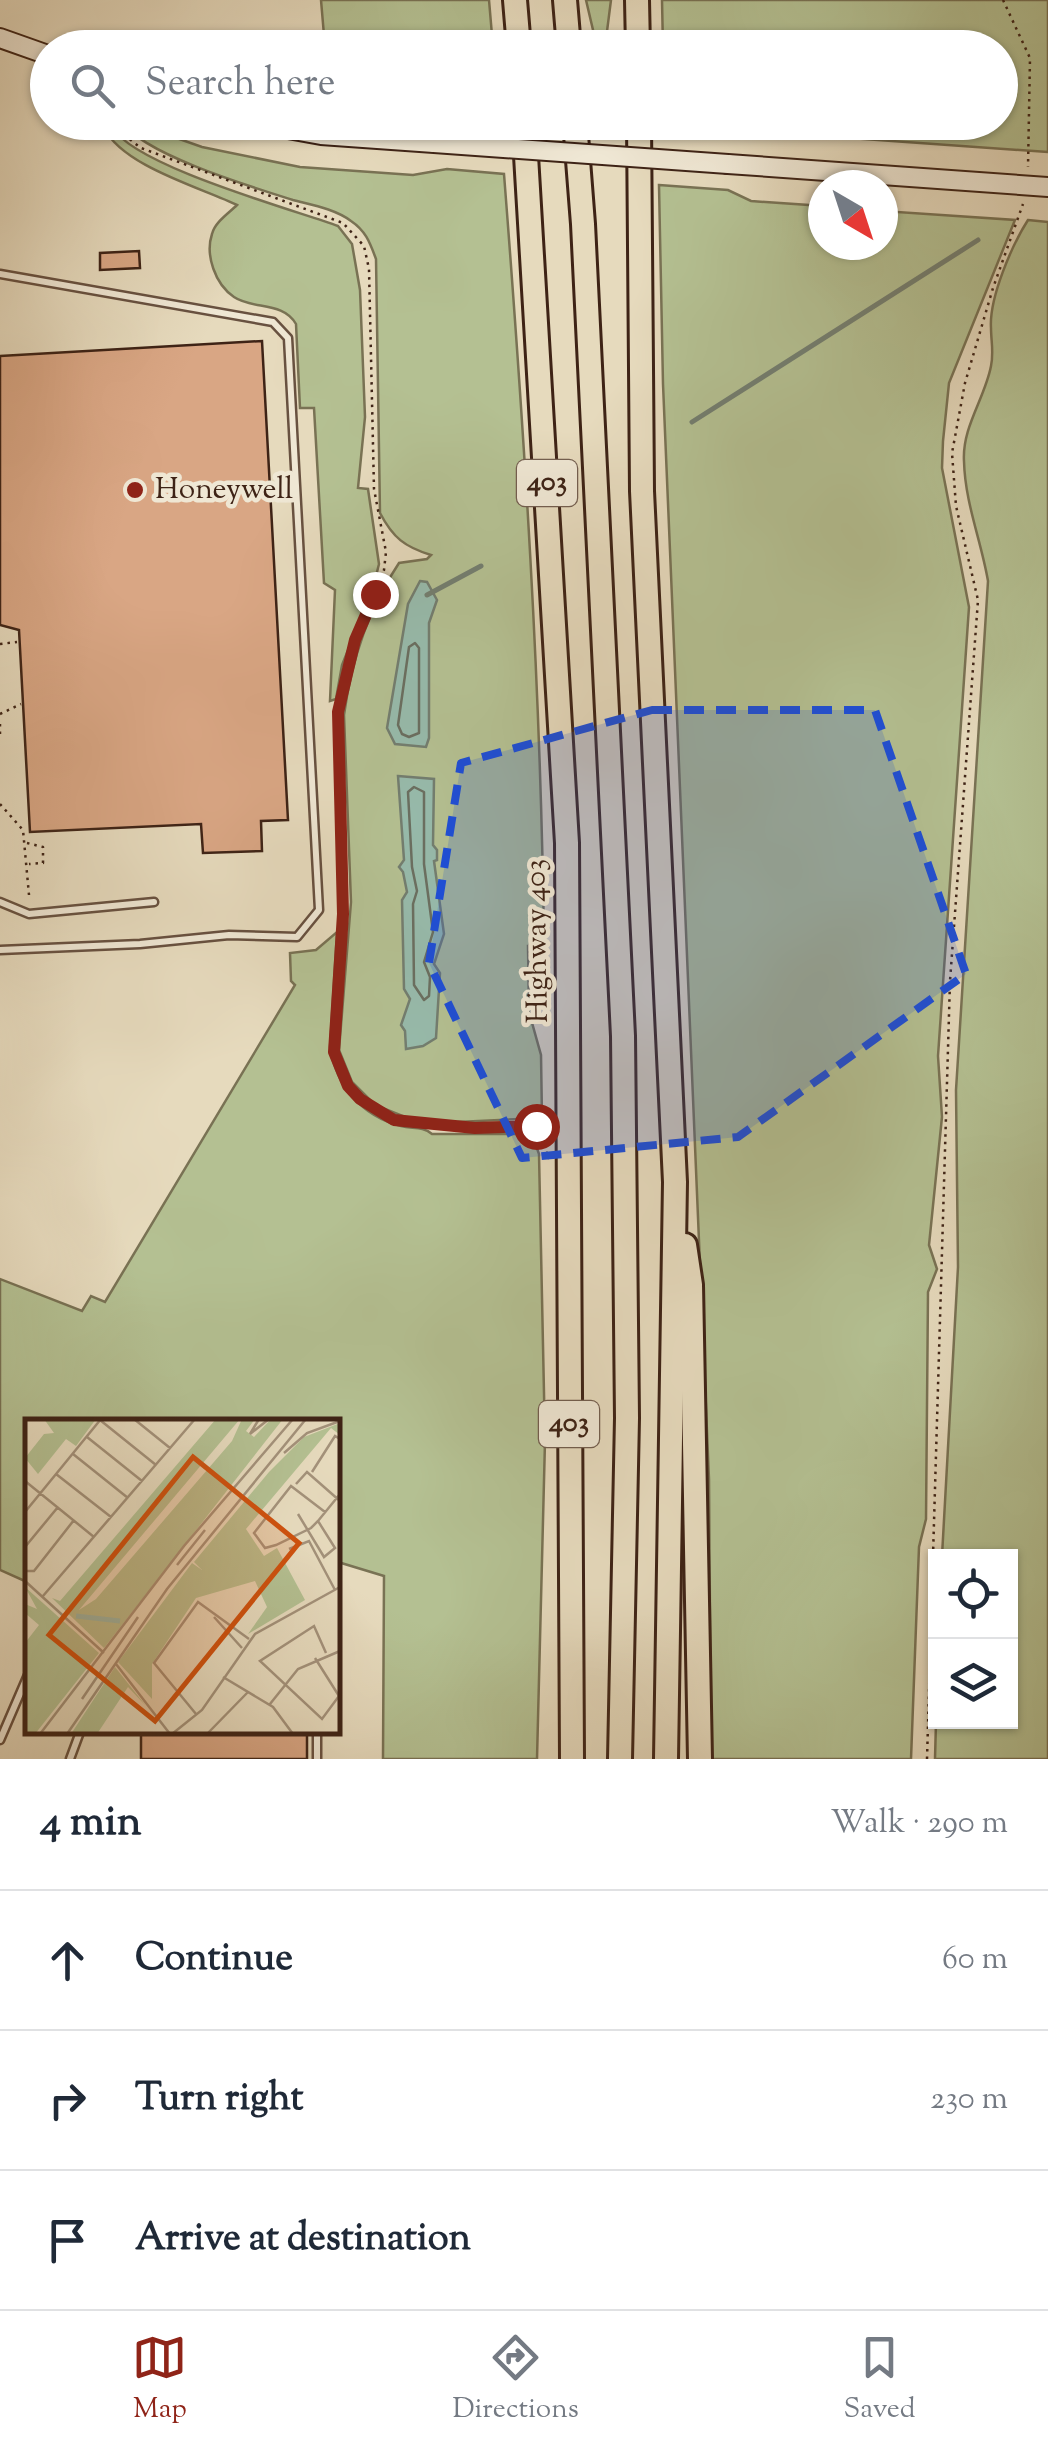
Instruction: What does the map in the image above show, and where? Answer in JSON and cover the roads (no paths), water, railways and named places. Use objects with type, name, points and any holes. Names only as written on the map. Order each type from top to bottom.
[{"type":"highway","points":[[515,0],[518,30]]},
{"type":"highway","points":[[565,0],[567,30]]},
{"type":"highway","points":[[638,0],[638,30]]},
{"type":"highway","name":"Highway 403","points":[[525,140],[567,843],[572,1759]]},
{"type":"highway","points":[[575,140],[623,1017],[627,1418],[620,1759]]},
{"type":"highway","points":[[638,140],[642,491],[674,1182],[666,1759]]},
{"type":"highway","points":[[674,1182],[691,1285],[700,1759]]},
{"type":"street","points":[[0,38],[30,49]]},
{"type":"street","points":[[406,140],[1048,187]]},
{"type":"lane","points":[[0,274],[273,322],[288,338],[319,910],[297,937],[229,934],[140,944],[0,950]]},
{"type":"lane","points":[[0,902],[29,914],[154,902]]},
{"type":"lane","points":[[0,1740],[25,1682]]},
{"type":"lane","points":[[70,1759],[79,1734]]},
{"type":"water","points":[[420,581],[427,582],[437,600],[429,623],[426,747],[395,744],[387,728],[408,604]]},
{"type":"water","points":[[398,776],[434,779],[434,861],[444,934],[434,964],[440,973],[436,1038],[423,1046],[406,1049],[401,1025],[410,999],[404,989],[402,900],[407,892],[399,867],[404,860]]},
{"type":"waterway","points":[[692,422],[978,240]]},
{"type":"waterway","points":[[427,595],[481,566]]},
{"type":"place","name":"Honeywell","points":[[135,490]]}]
